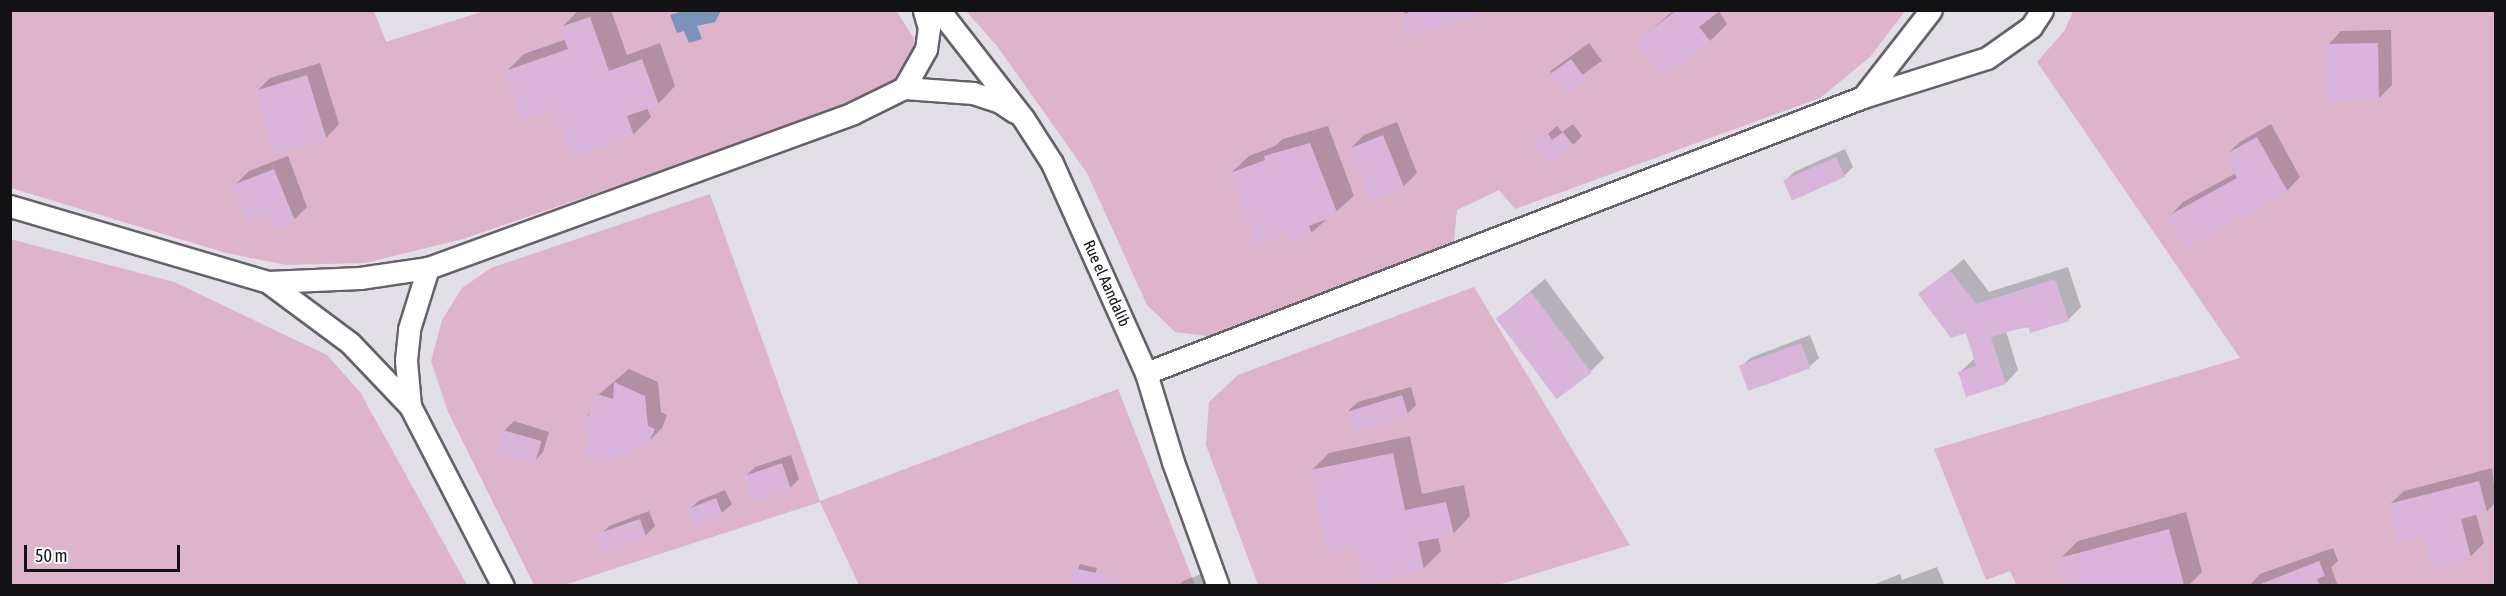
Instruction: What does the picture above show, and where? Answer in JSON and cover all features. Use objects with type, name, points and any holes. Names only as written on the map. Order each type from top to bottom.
[{"type":"street","points":[[904,88],[926,49],[929,28],[924,10]]},
{"type":"street","name":"Rue el Aandalib","points":[[939,10],[1023,118],[1053,163],[1146,373],[1173,462],[1218,585]]},
{"type":"street","points":[[1863,97],[1931,10]]},
{"type":"street","points":[[1146,373],[1863,97],[1987,58],[2031,27],[2042,10]]},
{"type":"street","points":[[10,206],[268,282],[360,278],[428,268],[853,113],[904,88],[974,93],[1000,102],[1023,118]]},
{"type":"street","points":[[410,406],[406,360],[409,329],[428,268]]},
{"type":"street","points":[[268,282],[350,343],[410,406],[503,585]]},
{"type":"shaded area","points":[[896,10],[914,39],[912,61],[879,96],[463,239],[365,263],[286,265],[226,253],[11,188],[10,11],[374,11],[386,42],[484,11]]},
{"type":"shaded area","points":[[966,11],[1905,11],[1870,57],[1820,98],[1515,209],[1499,190],[1457,210],[1454,241],[1215,337],[1175,332],[1147,305],[1087,173],[997,46]]},
{"type":"shaded area","points":[[2073,11],[2495,11],[2495,585],[2017,586],[2010,571],[1986,580],[1934,449],[2240,358],[2037,62],[2065,30]]},
{"type":"shaded area","points":[[710,194],[820,501],[1118,389],[1195,585],[859,585],[820,502],[564,585],[534,585],[448,412],[431,361],[442,320],[462,288],[491,268]]},
{"type":"shaded area","points":[[10,239],[174,282],[327,355],[360,392],[467,585],[11,585]]},
{"type":"shaded area","points":[[1474,287],[1630,545],[1498,585],[1258,585],[1206,445],[1209,402],[1238,375]]},
{"type":"water","points":[[687,10],[721,11],[715,22],[697,26],[702,39],[689,43],[684,31],[677,33],[670,15]]},
{"type":"building","points":[[1416,10],[1479,10],[1480,15],[1407,36],[1401,15]]},
{"type":"building","points":[[1677,10],[1721,10],[1699,27],[1711,42],[1664,77],[1636,41]]},
{"type":"building","points":[[590,17],[609,71],[642,59],[659,105],[627,116],[634,136],[572,158],[554,109],[522,120],[505,71],[568,49],[560,27]]},
{"type":"building","points":[[2378,43],[2379,100],[2327,101],[2326,44]]},
{"type":"building","points":[[1571,59],[1586,80],[1565,95],[1550,74]]},
{"type":"building","points":[[307,75],[327,139],[275,155],[255,91]]},
{"type":"building","points":[[1563,132],[1574,146],[1547,164],[1533,145],[1548,134],[1552,140]]},
{"type":"building","points":[[1383,135],[1404,188],[1371,201],[1350,148]]},
{"type":"building","points":[[2257,137],[2288,192],[2185,248],[2168,216],[2237,178],[2224,155]]},
{"type":"building","points":[[1310,143],[1338,215],[1309,226],[1312,234],[1291,243],[1287,234],[1257,245],[1230,173],[1265,160],[1264,156]]},
{"type":"building","points":[[1836,157],[1845,177],[1792,201],[1783,181]]},
{"type":"building","points":[[274,169],[295,221],[274,230],[267,213],[247,221],[233,185]]},
{"type":"building","points":[[1950,270],[1976,304],[2055,279],[2069,321],[2030,333],[2028,326],[1991,337],[2006,384],[1966,397],[1958,372],[1976,366],[1966,333],[1951,338],[1918,294]]},
{"type":"building","points":[[1531,292],[1592,373],[1557,399],[1496,318]]},
{"type":"building","points":[[1801,343],[1810,368],[1748,391],[1739,366]]},
{"type":"building","points":[[614,382],[645,396],[648,426],[655,429],[648,444],[604,464],[583,455],[590,435],[582,418],[589,415],[597,394],[613,399]]},
{"type":"building","points":[[1402,395],[1408,415],[1354,432],[1347,412]]},
{"type":"building","points":[[503,430],[541,441],[535,464],[496,453]]},
{"type":"building","points":[[1393,453],[1405,510],[1446,502],[1454,535],[1418,542],[1424,570],[1364,583],[1356,547],[1328,553],[1310,470]]},
{"type":"building","points":[[782,463],[791,489],[753,502],[744,476]]},
{"type":"building","points":[[2479,481],[2487,512],[2461,519],[2471,558],[2431,569],[2423,537],[2399,543],[2388,504]]},
{"type":"building","points":[[716,498],[723,515],[694,526],[687,510]]},
{"type":"building","points":[[640,519],[646,536],[603,551],[597,534]]},
{"type":"building","points":[[2169,529],[2184,585],[2067,585],[2059,558]]},
{"type":"building","points":[[2319,561],[2325,576],[2317,579],[2320,585],[2258,585]]},
{"type":"building","points":[[1074,568],[1122,579],[1121,585],[1070,585]]}]
